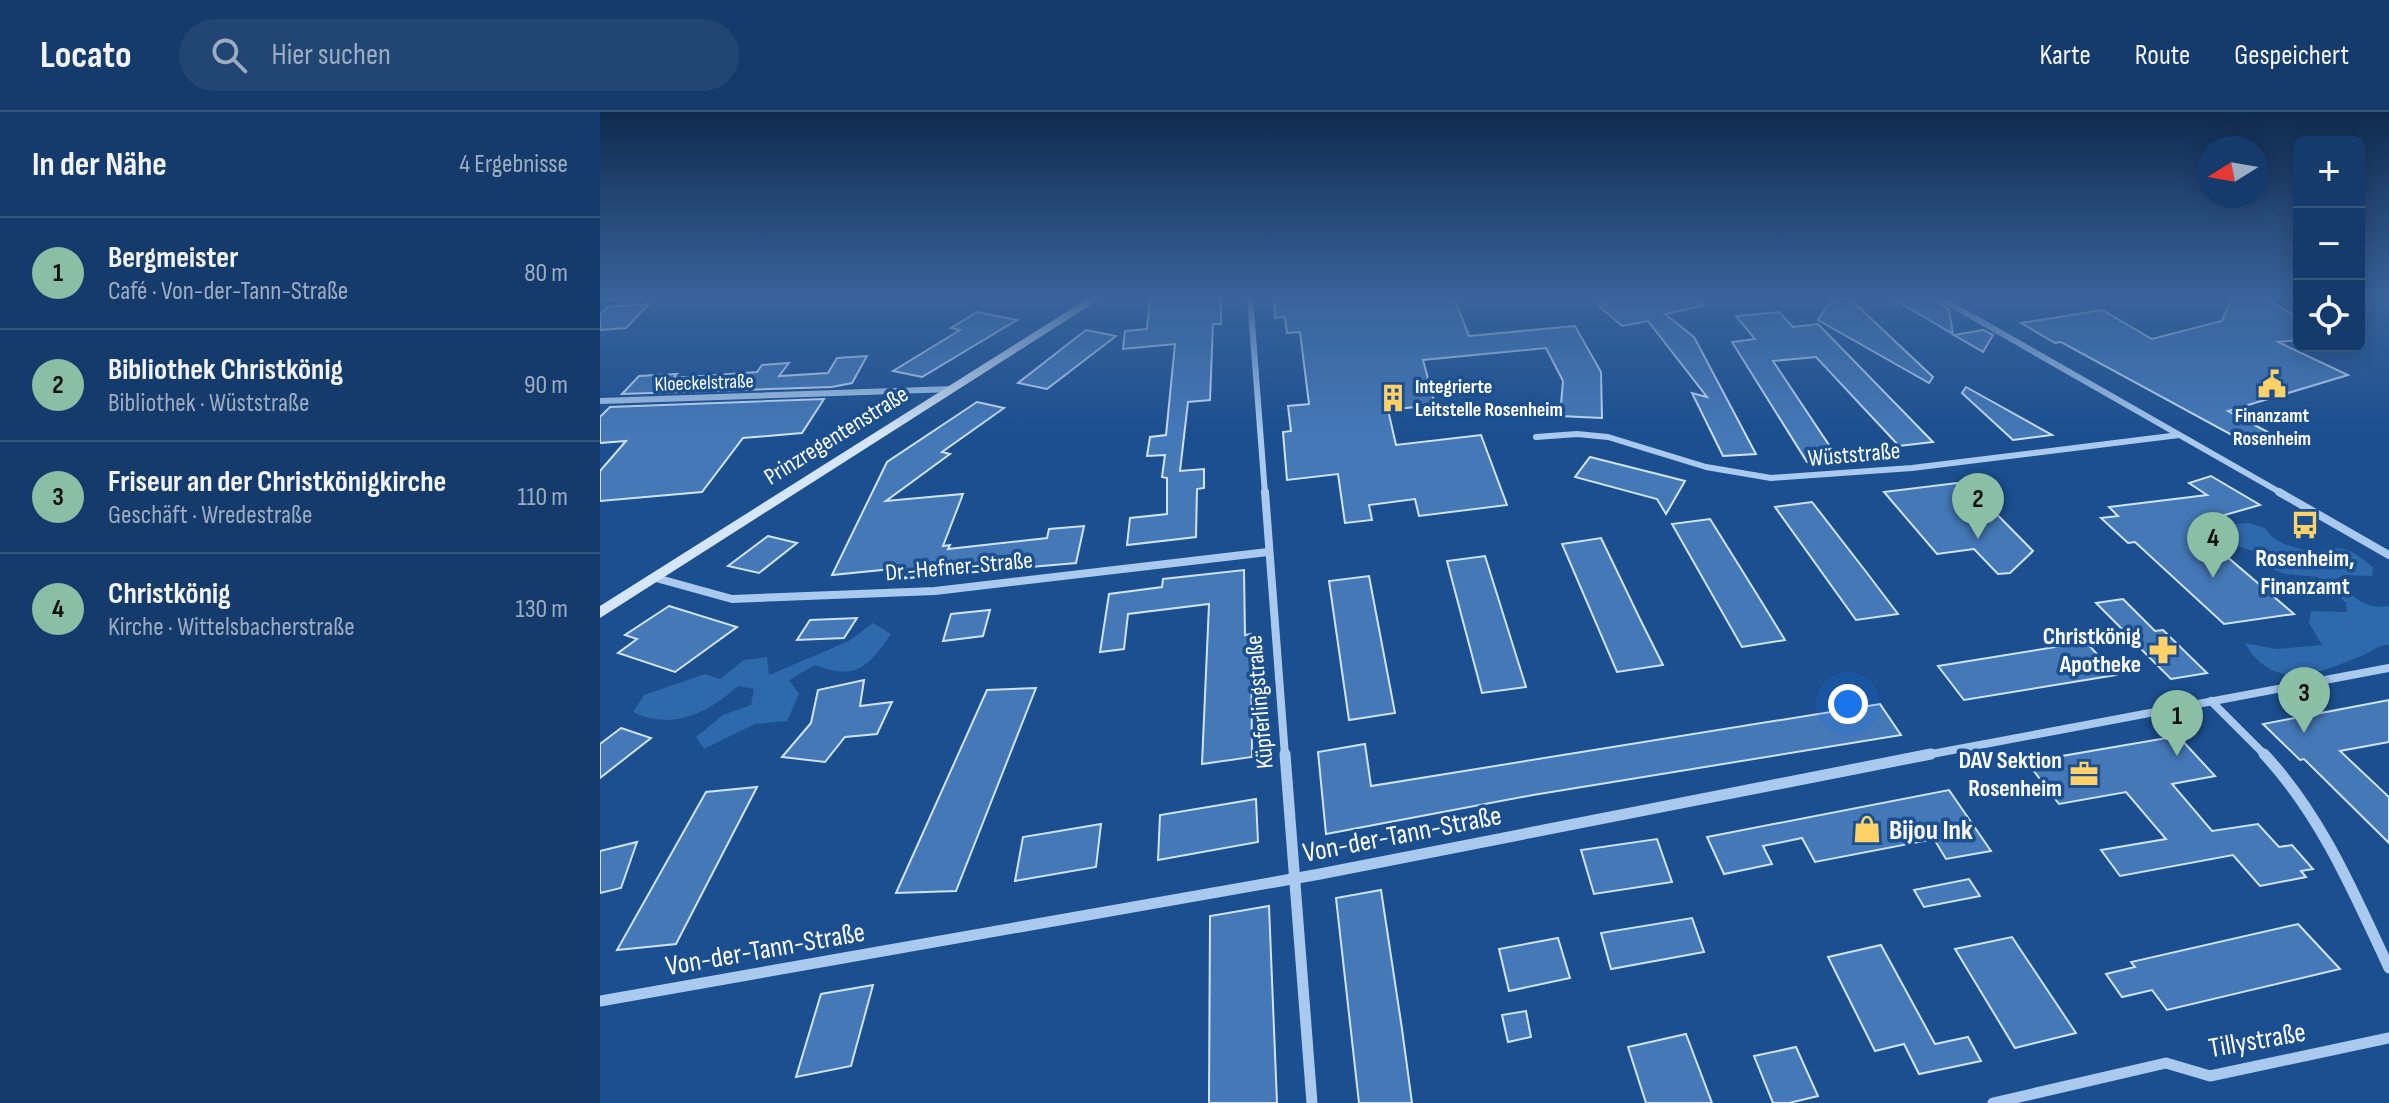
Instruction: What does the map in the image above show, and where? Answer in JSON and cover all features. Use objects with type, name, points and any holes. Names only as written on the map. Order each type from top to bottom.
[{"type":"main road","name":"Prinzregentenstraße","points":[[600,613],[1025,343]]},
{"type":"street","name":"Küpferlingstraße","points":[[1253,343],[1312,1103]]},
{"type":"street","points":[[2019,343],[2389,555]]},
{"type":"street","name":"Kloeckelstraße","points":[[600,401],[953,389]]},
{"type":"street","name":"Wüststraße","points":[[1536,437],[1577,434],[1608,437],[1706,467],[1771,478],[1912,468],[2179,435]]},
{"type":"street","name":"Dr.-Hefner-Straße","points":[[656,578],[732,599],[935,591],[1268,552]]},
{"type":"street","name":"Von-der-Tann-Straße","points":[[600,1001],[1297,878],[2389,668]]},
{"type":"street","points":[[2211,701],[2283,774],[2306,808],[2350,885],[2389,968]]},
{"type":"street","name":"Tillystraße","points":[[1993,1103],[2166,1063],[2210,1076],[2389,1038]]},
{"type":"shaded area","points":[[2248,523],[2265,528],[2275,539],[2288,545],[2317,553],[2340,548],[2373,567],[2372,576],[2344,575],[2336,579],[2365,604],[2389,606],[2389,645],[2329,668],[2297,675],[2268,668],[2256,658],[2245,643],[2276,649],[2322,645],[2309,623],[2311,611],[2347,612],[2346,603],[2318,577],[2285,574],[2262,565],[2253,551],[2224,542],[2211,532],[2222,525]]},
{"type":"shaded area","points":[[873,623],[891,634],[868,663],[841,672],[815,665],[789,680],[799,694],[787,721],[755,724],[704,749],[696,737],[723,715],[751,705],[754,689],[738,686],[702,711],[675,719],[662,720],[633,712],[644,695],[705,674],[720,679],[744,660],[767,657],[769,675],[849,641]]},
{"type":"building","points":[[938,343],[978,343],[922,377],[893,371]]},
{"type":"building","points":[[1069,343],[1107,343],[1047,389],[1018,383]]},
{"type":"building","points":[[1124,343],[1212,343],[1210,400],[1188,402],[1180,471],[1204,469],[1204,488],[1197,489],[1196,537],[1127,545],[1130,518],[1167,514],[1167,478],[1162,477],[1165,455],[1147,456],[1150,437],[1166,435],[1175,344],[1123,349]]},
{"type":"building","points":[[1301,343],[1585,343],[1601,372],[1602,418],[1560,416],[1563,381],[1546,348],[1423,360],[1435,405],[1388,410],[1396,445],[1481,435],[1507,505],[1419,516],[1415,499],[1369,505],[1372,520],[1345,523],[1338,474],[1287,480],[1283,432],[1291,431],[1288,406],[1309,404]]},
{"type":"building","points":[[1665,343],[1697,343],[1756,454],[1723,456],[1692,393],[1707,397]]},
{"type":"building","points":[[1733,343],[1837,343],[1933,442],[1899,446],[1816,357],[1773,361],[1839,460],[1807,462]]},
{"type":"building","points":[[1859,343],[1897,343],[1933,377],[1929,383]]},
{"type":"building","points":[[1968,343],[1988,343],[1983,352]]},
{"type":"building","name":"Finanzamt Rosenheim","points":[[2063,343],[2281,343],[2293,352],[2348,375],[2228,411],[2279,438],[2252,446]]},
{"type":"building","points":[[867,356],[852,383],[832,387],[622,394],[639,376],[677,374],[673,378],[757,372],[762,365],[789,363],[779,376],[828,373],[837,358]]},
{"type":"building","points":[[1966,387],[2052,435],[2013,440],[1962,393]]},
{"type":"building","points":[[824,399],[802,433],[743,438],[702,492],[600,501],[600,471],[626,441],[600,443],[600,417],[610,407]]},
{"type":"building","points":[[977,402],[1004,408],[942,452],[950,454],[886,501],[963,494],[943,546],[950,545],[948,549],[1047,538],[1049,529],[1084,526],[1076,563],[897,579],[902,568],[832,575],[887,462]]},
{"type":"building","points":[[1590,457],[1685,481],[1666,514],[1657,499],[1575,477]]},
{"type":"building","points":[[2211,476],[2260,505],[2200,522],[2209,530],[2197,531],[2294,614],[2224,624],[2135,542],[2128,543],[2101,518],[2118,516],[2109,507],[2207,495],[2189,483]]},
{"type":"building","points":[[1965,482],[2033,551],[2010,573],[1998,574],[1974,549],[1937,554],[1884,492]]},
{"type":"building","points":[[1812,502],[1898,614],[1856,620],[1775,507]]},
{"type":"building","points":[[1710,519],[1785,640],[1742,647],[1672,524]]},
{"type":"building","points":[[768,536],[797,543],[759,573],[728,566]]},
{"type":"building","points":[[1601,538],[1663,665],[1617,672],[1562,544]]},
{"type":"building","points":[[1485,556],[1526,687],[1482,693],[1447,561]]},
{"type":"building","points":[[1244,570],[1245,635],[1251,634],[1252,757],[1202,764],[1209,604],[1128,614],[1124,649],[1100,652],[1109,594],[1162,587],[1163,579]]},
{"type":"building","points":[[1369,576],[1395,713],[1349,720],[1329,581]]},
{"type":"building","name":"Christkönig Apotheke","points":[[2123,599],[2155,631],[2163,630],[2207,673],[2171,679],[2128,636],[2137,634],[2124,631],[2096,603]]},
{"type":"building","points":[[669,606],[737,627],[675,672],[618,653],[637,639],[625,635]]},
{"type":"building","points":[[990,610],[983,636],[943,641],[951,614]]},
{"type":"building","points":[[857,618],[844,638],[797,640],[810,620]]},
{"type":"building","points":[[2086,642],[2116,675],[1964,700],[1938,666]]},
{"type":"building","points":[[864,680],[860,706],[892,702],[877,734],[845,737],[825,762],[782,757],[811,723],[818,690]]},
{"type":"building","points":[[1036,688],[956,891],[896,893],[987,690]]},
{"type":"building","points":[[2389,700],[2389,742],[2340,751],[2389,797],[2389,843],[2304,759],[2300,760],[2263,724]]},
{"type":"building","points":[[1880,704],[1901,735],[1533,795],[1326,834],[1318,752],[1365,744],[1371,786]]},
{"type":"building","points":[[621,728],[651,738],[600,778],[600,744]]},
{"type":"building","points":[[2178,736],[2215,776],[2172,784],[2212,831],[2258,824],[2279,847],[2292,845],[2313,869],[2301,871],[2306,877],[2260,886],[2233,855],[2120,876],[2101,850],[2166,839],[2126,792],[2059,804],[2027,762]]},
{"type":"building","points":[[757,787],[676,944],[617,950],[706,792]]},
{"type":"building","points":[[1949,790],[1991,851],[1946,859],[1934,839],[1815,862],[1802,838],[1763,846],[1772,864],[1724,874],[1707,837]]},
{"type":"building","points":[[1256,799],[1258,842],[1158,860],[1160,815]]},
{"type":"building","points":[[1101,824],[1096,867],[1015,881],[1023,837]]},
{"type":"building","points":[[1657,839],[1672,882],[1594,894],[1581,850]]},
{"type":"building","points":[[637,842],[621,888],[600,893],[600,851]]},
{"type":"building","points":[[1969,879],[1980,896],[1924,907],[1914,890]]},
{"type":"building","points":[[1381,890],[1412,1103],[1359,1103],[1336,898]]},
{"type":"building","points":[[1269,906],[1277,1103],[1209,1103],[1210,916]]},
{"type":"building","points":[[1692,918],[1704,952],[1611,969],[1601,933]]},
{"type":"building","points":[[2298,924],[2340,969],[2167,1010],[2152,990],[2122,997],[2106,974],[2135,967],[2131,962]]},
{"type":"building","points":[[2012,937],[2076,1033],[2015,1048],[1955,949]]},
{"type":"building","points":[[1558,938],[1570,978],[1509,991],[1499,949]]},
{"type":"building","points":[[1881,945],[1935,1044],[1968,1037],[1981,1061],[1919,1074],[1904,1044],[1875,1051],[1828,957]]},
{"type":"building","points":[[873,985],[851,1066],[796,1077],[821,994]]},
{"type":"building","points":[[1526,1011],[1531,1037],[1508,1042],[1502,1015]]},
{"type":"building","points":[[1686,1034],[1712,1103],[1646,1103],[1628,1047]]},
{"type":"building","points":[[1796,1047],[1818,1096],[1789,1103],[1773,1103],[1754,1056]]},
{"type":"place","name":"Finanzamt Rosenheim","points":[[2272,384]]},
{"type":"place","name":"Integrierte Leitstelle Rosenheim","points":[[1393,398]]},
{"type":"place","name":"Rosenheim, Finanzamt","points":[[2305,525]]},
{"type":"place","name":"Bibliothek Christkönig","points":[[1978,539]]},
{"type":"place","name":"Christkönig","points":[[2213,578]]},
{"type":"place","name":"Christkönig Apotheke","points":[[2163,650]]},
{"type":"place","name":"Friseur an der Christkönigkirche","points":[[2304,733]]},
{"type":"place","name":"Bergmeister","points":[[2177,756]]},
{"type":"place","name":"DAV Sektion Rosenheim","points":[[2084,774]]},
{"type":"place","name":"Bijou Ink","points":[[1867,829]]}]
